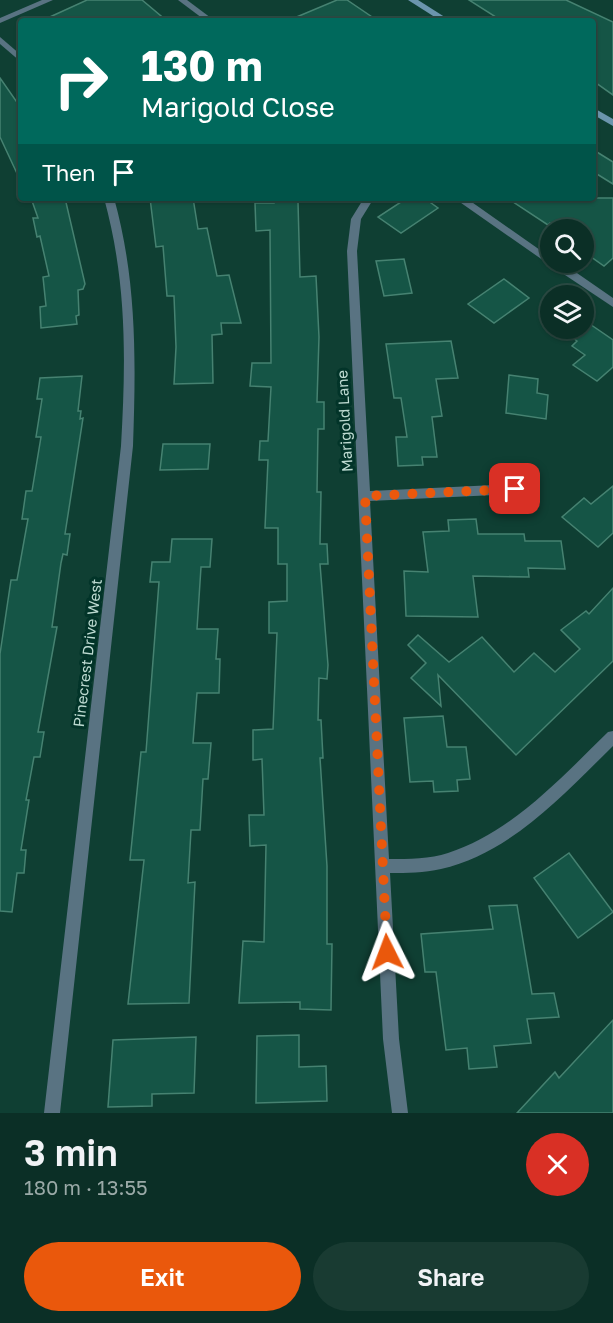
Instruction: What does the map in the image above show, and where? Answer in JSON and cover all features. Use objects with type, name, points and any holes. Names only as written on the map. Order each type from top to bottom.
[{"type":"main road","points":[[412,0],[442,18]]},
{"type":"main road","points":[[596,112],[613,123]]},
{"type":"street","points":[[0,21],[49,0]]},
{"type":"street","points":[[182,0],[207,18]]},
{"type":"street","points":[[0,39],[18,57]]},
{"type":"street","name":"Pinecrest Drive West","points":[[52,1113],[127,446],[132,338],[129,295],[120,235],[110,201]]},
{"type":"street","name":"Marigold Lane","points":[[367,201],[358,213],[352,241],[391,1039],[400,1113]]},
{"type":"street","points":[[463,201],[540,254]]},
{"type":"street","points":[[568,273],[613,303]]},
{"type":"street","points":[[365,496],[515,489]]},
{"type":"street","points":[[383,866],[436,863],[480,846],[525,817],[613,736]]},
{"type":"building","points":[[87,0],[142,0],[163,18],[48,18]]},
{"type":"building","points":[[337,0],[347,0],[374,18],[294,18]]},
{"type":"building","points":[[469,0],[566,0],[613,22],[613,95],[596,83],[596,18],[497,18]]},
{"type":"building","points":[[0,78],[18,104],[18,176],[0,137]]},
{"type":"building","points":[[596,151],[613,162],[613,184],[596,173]]},
{"type":"building","points":[[596,198],[613,198],[613,258],[604,266],[594,259],[594,219],[540,220],[512,201],[596,201]]},
{"type":"building","points":[[32,201],[66,201],[85,284],[83,289],[78,290],[77,324],[41,328],[40,307],[46,306],[43,277],[49,276],[40,236],[37,237],[33,218],[38,218]]},
{"type":"building","points":[[150,201],[193,201],[198,229],[207,228],[217,276],[229,275],[241,323],[221,323],[222,334],[212,335],[213,383],[174,384],[176,347],[174,296],[167,296],[163,246],[156,247]]},
{"type":"building","points":[[274,201],[298,202],[300,277],[316,276],[319,337],[317,402],[324,402],[324,429],[318,429],[317,492],[321,492],[320,544],[327,544],[328,564],[320,564],[328,665],[327,679],[319,678],[318,720],[321,720],[323,758],[320,758],[327,866],[327,944],[332,944],[331,1010],[300,1009],[300,1002],[239,1003],[243,941],[264,942],[266,845],[250,846],[249,815],[264,815],[262,759],[253,760],[253,730],[273,729],[277,633],[269,633],[269,602],[287,601],[287,564],[278,564],[278,528],[265,528],[268,460],[259,460],[260,441],[268,441],[271,387],[250,386],[252,363],[271,363],[270,230],[256,231],[255,203],[274,203]]},
{"type":"building","points":[[402,201],[428,201],[438,208],[401,233],[378,217]]},
{"type":"building","points":[[404,259],[412,293],[384,296],[376,261]]},
{"type":"building","points":[[504,279],[529,298],[494,323],[468,304]]},
{"type":"building","points":[[594,327],[613,340],[613,367],[597,381],[573,365],[585,355],[572,346],[577,341],[574,339],[594,339]]},
{"type":"building","points":[[451,341],[458,378],[436,379],[442,416],[432,417],[437,457],[422,457],[423,465],[398,466],[396,437],[407,437],[401,398],[394,398],[386,344]]},
{"type":"building","points":[[509,375],[538,379],[537,393],[548,395],[546,419],[506,413]]},
{"type":"building","points":[[82,376],[78,411],[81,411],[80,419],[83,418],[65,534],[70,534],[67,555],[63,554],[61,563],[52,627],[57,627],[38,732],[44,732],[40,757],[34,757],[26,800],[29,800],[21,850],[26,850],[24,873],[17,873],[12,912],[0,911],[0,654],[11,580],[17,580],[28,519],[22,519],[26,491],[32,491],[41,437],[36,437],[42,399],[37,399],[40,378]]},
{"type":"building","points":[[163,444],[210,444],[208,469],[160,470]]},
{"type":"building","points":[[613,486],[613,533],[598,547],[562,517],[584,498],[591,504]]},
{"type":"building","points":[[476,519],[478,534],[524,534],[525,541],[561,541],[565,569],[528,568],[529,577],[473,576],[478,617],[406,616],[404,571],[428,572],[423,532],[449,531],[448,520]]},
{"type":"building","points":[[172,539],[212,539],[210,567],[201,567],[197,629],[218,629],[216,659],[220,659],[219,693],[197,693],[193,743],[211,743],[208,779],[203,779],[200,830],[191,830],[188,883],[195,882],[189,1003],[128,1004],[144,860],[130,860],[141,752],[146,752],[159,582],[150,582],[152,562],[170,562]]},
{"type":"building","points":[[613,588],[613,661],[516,755],[438,675],[441,706],[411,678],[426,663],[408,645],[418,635],[449,662],[482,637],[514,672],[534,653],[555,672],[580,649],[561,630],[586,611],[589,614]]},
{"type":"building","points":[[443,716],[447,747],[466,747],[470,779],[457,780],[458,791],[434,792],[433,781],[410,782],[404,718]]},
{"type":"building","points":[[569,853],[613,912],[578,938],[534,878]]},
{"type":"building","points":[[517,905],[532,994],[554,993],[559,1017],[527,1019],[531,1043],[494,1046],[497,1067],[469,1069],[467,1048],[446,1050],[436,972],[425,972],[421,934],[493,929],[489,906]]},
{"type":"building","points":[[613,1020],[613,1113],[517,1113],[555,1072],[559,1078]]},
{"type":"building","points":[[299,1035],[299,1067],[326,1066],[327,1101],[256,1103],[257,1036]]},
{"type":"building","points":[[196,1037],[194,1093],[152,1094],[152,1106],[108,1107],[113,1040]]},
{"type":"route","points":[[387,952],[365,496],[515,489]]}]
